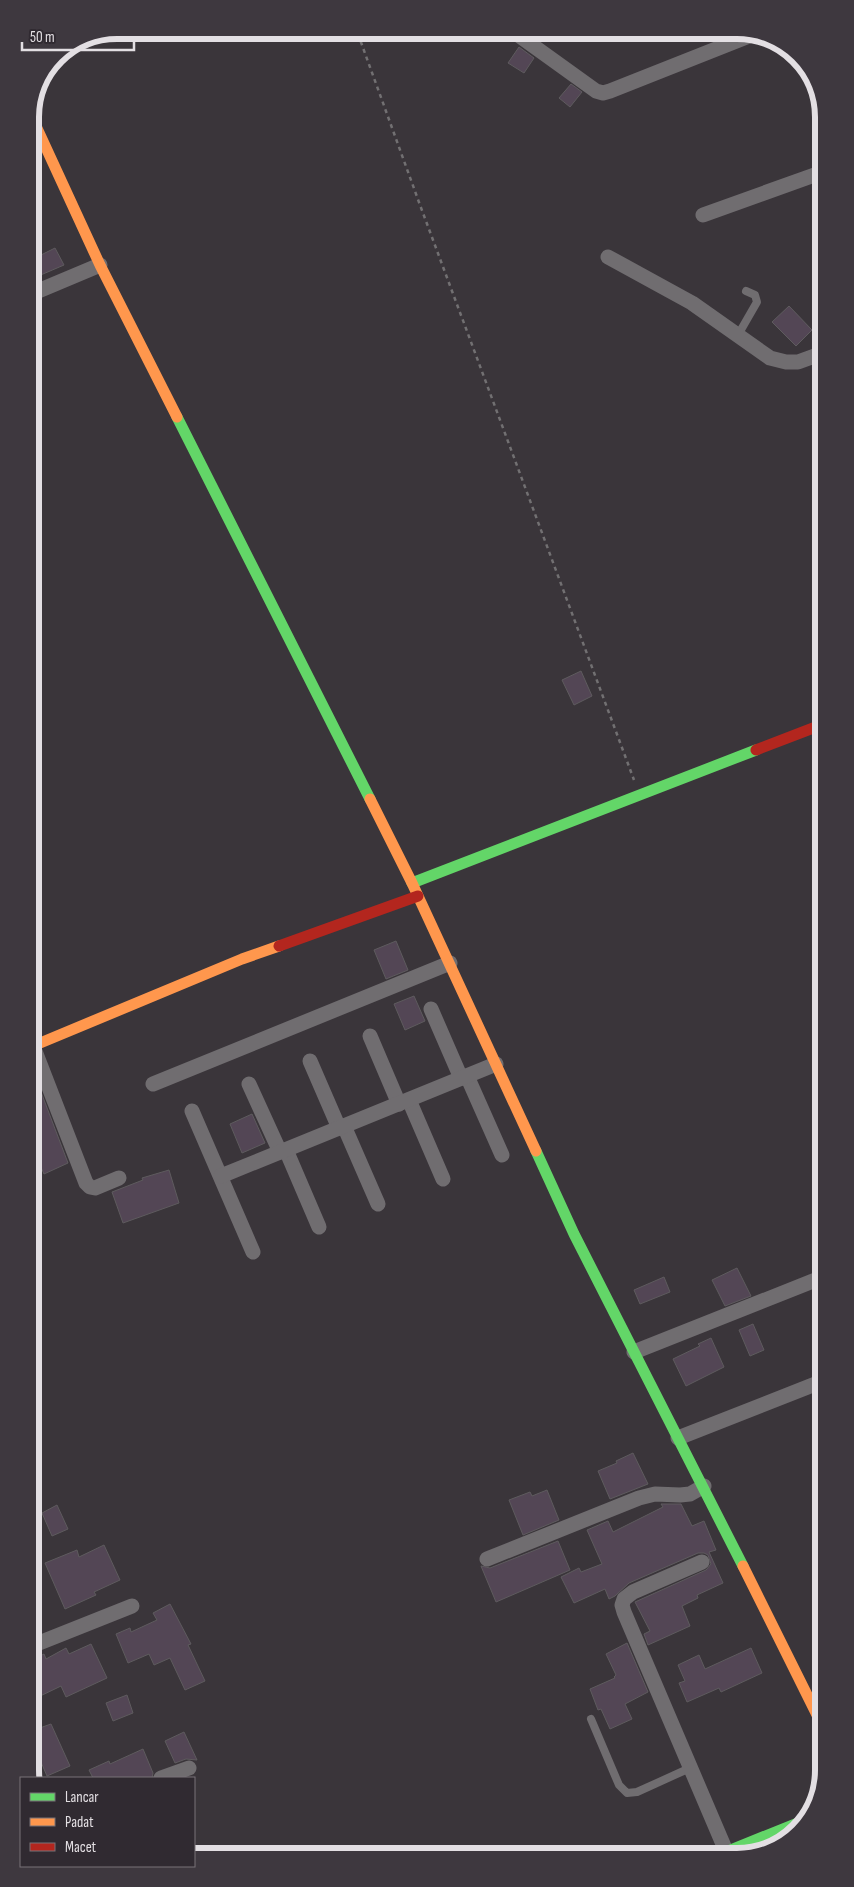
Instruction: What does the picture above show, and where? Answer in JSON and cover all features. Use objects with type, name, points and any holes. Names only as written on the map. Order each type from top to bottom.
[{"type":"main road","points":[[39,134],[97,266],[412,883],[574,1234],[704,1486],[815,1711]]},
{"type":"main road","points":[[412,883],[815,727]]},
{"type":"main road","points":[[39,1044],[242,959],[418,896]]},
{"type":"main road","points":[[735,1848],[793,1825]]},
{"type":"street","points":[[524,39],[596,91],[602,93],[741,39]]},
{"type":"street","points":[[703,215],[815,175]]},
{"type":"street","points":[[608,257],[692,303],[770,358],[786,362],[798,362],[815,356]]},
{"type":"street","points":[[39,291],[97,266]]},
{"type":"street","points":[[153,1084],[450,963]]},
{"type":"street","points":[[431,1009],[502,1155]]},
{"type":"street","points":[[370,1036],[443,1179]]},
{"type":"street","points":[[310,1061],[378,1204]]},
{"type":"street","points":[[39,1062],[86,1183],[90,1187],[95,1188],[120,1178]]},
{"type":"street","points":[[221,1176],[496,1064]]},
{"type":"street","points":[[250,1084],[319,1227]]},
{"type":"street","points":[[192,1111],[253,1252]]},
{"type":"street","points":[[634,1352],[815,1280]]},
{"type":"street","points":[[678,1438],[815,1384]]},
{"type":"street","points":[[487,1559],[639,1498],[655,1494],[685,1494],[704,1486]]},
{"type":"street","points":[[702,1562],[633,1592],[624,1599],[622,1605],[723,1848]]},
{"type":"street","points":[[39,1643],[132,1606]]},
{"type":"street","points":[[164,1777],[190,1768]]},
{"type":"lane","points":[[738,335],[757,302],[754,295],[746,290]]},
{"type":"lane","points":[[591,1719],[619,1785],[627,1793],[637,1792],[690,1768]]},
{"type":"path","points":[[360,39],[640,795]]},
{"type":"building","points":[[519,47],[534,58],[524,73],[508,63]]},
{"type":"building","points":[[571,84],[582,92],[570,107],[559,98]]},
{"type":"building","points":[[55,248],[64,265],[39,276],[39,256]]},
{"type":"building","points":[[789,306],[812,330],[796,346],[772,322]]},
{"type":"building","points":[[581,671],[592,696],[574,705],[562,680]]},
{"type":"building","points":[[396,941],[408,970],[386,979],[374,950]]},
{"type":"building","points":[[414,996],[425,1021],[405,1030],[394,1004]]},
{"type":"building","points":[[41,1092],[68,1163],[44,1174],[39,1163],[39,1093]]},
{"type":"building","points":[[252,1114],[265,1143],[242,1153],[230,1124]]},
{"type":"building","points":[[169,1170],[179,1203],[123,1223],[112,1192],[143,1180],[142,1178]]},
{"type":"building","points":[[737,1268],[751,1296],[725,1306],[712,1280]]},
{"type":"building","points":[[664,1277],[670,1292],[640,1304],[634,1290]]},
{"type":"building","points":[[753,1324],[764,1350],[750,1356],[739,1330]]},
{"type":"building","points":[[711,1338],[724,1367],[686,1386],[673,1359],[700,1346],[698,1344]]},
{"type":"building","points":[[633,1453],[648,1484],[610,1499],[598,1471],[617,1463],[616,1461]]},
{"type":"building","points":[[547,1490],[559,1520],[523,1535],[509,1500],[530,1492],[532,1496]]},
{"type":"building","points":[[661,1504],[681,1504],[692,1526],[704,1521],[716,1550],[709,1552],[723,1583],[697,1595],[698,1598],[682,1606],[690,1626],[648,1645],[644,1634],[650,1631],[635,1602],[706,1570],[711,1564],[708,1555],[698,1553],[629,1583],[609,1599],[605,1589],[574,1603],[561,1577],[579,1568],[581,1572],[602,1564],[587,1530],[608,1521],[613,1532],[663,1507]]},
{"type":"building","points":[[57,1505],[68,1529],[52,1536],[42,1513]]},
{"type":"building","points":[[558,1541],[570,1570],[496,1602],[481,1566],[490,1568]]},
{"type":"building","points":[[104,1545],[120,1580],[94,1592],[96,1595],[65,1609],[45,1563],[77,1550],[79,1557]]},
{"type":"building","points":[[170,1604],[191,1644],[188,1645],[205,1681],[185,1690],[170,1658],[154,1665],[149,1654],[128,1663],[116,1634],[130,1628],[131,1632],[157,1620],[153,1613]]},
{"type":"building","points":[[627,1643],[648,1692],[625,1704],[632,1719],[610,1729],[601,1709],[598,1710],[590,1689],[615,1678],[616,1675],[606,1654]]},
{"type":"building","points":[[91,1644],[107,1678],[66,1697],[61,1686],[39,1697],[39,1656],[44,1654],[46,1659],[66,1648],[69,1654]]},
{"type":"building","points":[[751,1648],[762,1673],[721,1692],[719,1688],[687,1702],[679,1683],[685,1681],[678,1665],[699,1655],[705,1669]]},
{"type":"building","points":[[127,1695],[133,1713],[113,1721],[106,1703]]},
{"type":"building","points":[[51,1724],[70,1766],[47,1776],[39,1757],[39,1728]]},
{"type":"building","points":[[184,1732],[197,1760],[186,1759],[175,1763],[165,1741]]},
{"type":"building","points":[[143,1749],[153,1773],[152,1777],[92,1777],[89,1770],[109,1761],[110,1764]]},
{"type":"traffic: fast","points":[[177,417],[370,799]]},
{"type":"traffic: fast","points":[[412,883],[756,750]]},
{"type":"traffic: fast","points":[[536,1151],[574,1234],[743,1566]]},
{"type":"traffic: fast","points":[[735,1848],[793,1825]]},
{"type":"traffic: slow","points":[[39,133],[100,265],[177,417]]},
{"type":"traffic: slow","points":[[370,799],[412,883],[536,1151]]},
{"type":"traffic: slow","points":[[39,1044],[242,959],[279,946]]},
{"type":"traffic: slow","points":[[743,1566],[815,1711]]},
{"type":"traffic: jam","points":[[756,750],[815,727]]},
{"type":"traffic: jam","points":[[279,946],[418,896]]}]
